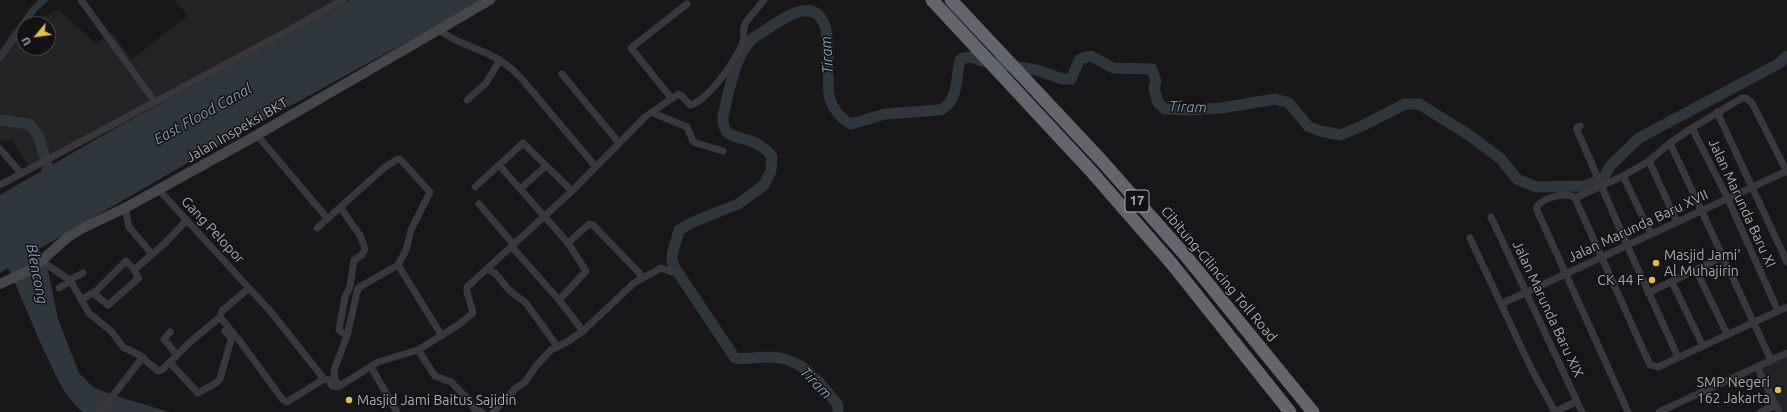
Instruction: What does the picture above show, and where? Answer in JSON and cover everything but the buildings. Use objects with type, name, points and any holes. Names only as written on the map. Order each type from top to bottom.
[{"type":"highway","name":"17","points":[[932,0],[1090,170],[1167,258],[1290,412]]},
{"type":"highway","name":"Cibitung-Cilincing Toll Road","points":[[951,0],[1101,160],[1185,255],[1313,412]]},
{"type":"street","points":[[82,0],[155,102]]},
{"type":"street","points":[[0,185],[59,152],[280,36],[343,0]]},
{"type":"street","name":"Jalan Inspeksi BKT","points":[[0,284],[28,272],[68,237],[85,227],[159,190],[490,0]]},
{"type":"street","points":[[220,319],[242,344],[285,402],[324,379],[329,380],[334,387],[340,386],[378,362],[418,350],[442,336],[473,313],[466,288],[545,217],[645,117],[680,95],[689,105],[692,105],[699,101],[717,83],[736,59],[744,40],[743,33],[745,25],[764,0]]},
{"type":"street","points":[[672,99],[631,48],[687,4]]},
{"type":"street","points":[[438,29],[448,38],[487,53],[510,66],[596,167]]},
{"type":"street","points":[[468,100],[486,83],[500,60]]},
{"type":"street","points":[[562,74],[619,143]]},
{"type":"street","points":[[1575,198],[1601,184],[1623,176],[1649,161],[1670,143],[1692,128],[1742,98],[1746,98],[1752,103],[1787,171]]},
{"type":"street","points":[[1717,112],[1787,262]]},
{"type":"street","points":[[653,113],[687,127],[693,141],[696,143],[723,151]]},
{"type":"street","points":[[1580,126],[1577,127],[1577,130],[1648,293],[1678,357]]},
{"type":"street","name":"Jalan Marunda Baru XI","points":[[1692,128],[1728,199],[1778,311]]},
{"type":"street","points":[[257,135],[327,218]]},
{"type":"street","points":[[475,187],[523,143],[572,191]]},
{"type":"street","points":[[1670,143],[1771,360]]},
{"type":"street","points":[[0,149],[24,172]]},
{"type":"street","points":[[317,228],[394,160],[400,159],[430,192],[411,230],[406,250],[398,265],[358,288],[347,336],[334,370],[335,380],[340,386]]},
{"type":"street","points":[[1649,161],[1677,222]]},
{"type":"street","points":[[499,165],[568,244],[586,271],[559,300]]},
{"type":"street","points":[[520,189],[546,166]]},
{"type":"street","name":"Jalan Marunda Baru XVII","points":[[1501,304],[1787,171]]},
{"type":"street","points":[[1623,176],[1651,234]]},
{"type":"street","name":"Gang Pelopor","points":[[159,190],[271,312],[324,379]]},
{"type":"street","points":[[1628,412],[1537,210],[1537,206],[1540,202],[1555,197],[1568,195],[1575,198],[1650,365],[1656,367],[1787,306]]},
{"type":"street","points":[[479,204],[583,331]]},
{"type":"street","points":[[340,207],[361,237],[364,249],[362,255],[354,260],[350,287],[345,297],[339,330],[347,336]]},
{"type":"street","points":[[125,208],[129,227],[152,254]]},
{"type":"street","name":"Jalan Marunda Baru XIX","points":[[1491,217],[1582,412]]},
{"type":"street","points":[[135,270],[187,220]]},
{"type":"street","points":[[568,244],[589,224],[593,224],[643,277]]},
{"type":"street","points":[[1470,238],[1544,395],[1555,412],[1577,401]]},
{"type":"street","points":[[1648,293],[1722,257]]},
{"type":"street","points":[[41,261],[71,280],[89,312],[112,332],[123,347],[143,357],[156,370],[160,371],[220,319]]},
{"type":"street","points":[[81,300],[93,293],[126,261],[135,270],[139,278],[108,305],[93,293]]},
{"type":"street","points":[[398,265],[442,336]]},
{"type":"street","points":[[493,412],[516,388],[525,382],[536,366],[557,346],[567,342],[583,331],[625,291],[643,277],[661,268],[672,272]]},
{"type":"street","points":[[487,269],[495,273],[510,291],[526,302],[557,346]]},
{"type":"street","points":[[1696,270],[1727,334]]},
{"type":"street","points":[[59,288],[83,273]]},
{"type":"street","points":[[1672,282],[1703,346]]},
{"type":"street","points":[[172,365],[198,393],[218,382],[231,340],[221,327],[220,319],[222,311],[249,288]]},
{"type":"street","points":[[170,332],[164,339],[178,355]]},
{"type":"street","points":[[418,350],[435,376],[451,382],[468,399],[474,409],[482,412]]},
{"type":"street","points":[[1659,412],[1787,353]]},
{"type":"street","points":[[100,412],[143,357]]},
{"type":"street","points":[[371,367],[397,412]]},
{"type":"street","points":[[1757,367],[1777,409],[1761,412]]},
{"type":"shaded area","points":[[174,0],[352,0],[277,43],[32,171],[11,139],[0,142],[0,50],[13,29],[16,28],[16,56],[56,56],[56,16],[45,16],[59,10],[96,44],[112,32],[132,59],[188,15]]},
{"type":"shaded area","name":"SMP Negeri 162 Jakarta","points":[[1787,355],[1787,412],[1780,412],[1760,368]]},
{"type":"water","name":"East Flood Canal","points":[[351,0],[483,0],[203,154],[39,249],[49,274],[58,319],[79,373],[94,388],[170,412],[83,412],[67,395],[59,382],[38,338],[8,268],[0,273],[0,195],[112,130]]},
{"type":"waterway","points":[[0,58],[33,10],[44,0]]},
{"type":"waterway","name":"Tiram","points":[[838,412],[838,405],[815,378],[799,365],[778,357],[735,358],[675,268],[672,261],[672,255],[679,230],[693,222],[738,204],[764,185],[771,171],[772,156],[758,144],[730,134],[724,128],[723,116],[736,65],[746,46],[752,39],[796,12],[814,12],[822,19],[828,45],[828,89],[830,99],[838,114],[851,124],[885,114],[940,110],[951,101],[954,95],[960,60],[964,58],[971,57],[982,61],[1036,70],[1063,79],[1071,79],[1080,59],[1091,56],[1113,68],[1152,69],[1156,81],[1154,88],[1158,103],[1165,109],[1191,110],[1221,108],[1275,99],[1289,103],[1308,126],[1320,131],[1340,135],[1362,126],[1405,104],[1419,104],[1469,135],[1501,159],[1517,179],[1536,187],[1585,186],[1603,179],[1610,166],[1639,138],[1778,64],[1787,56]]},
{"type":"waterway","name":"Blencong","points":[[0,120],[29,124],[38,135],[48,167],[44,182]]},
{"type":"place","name":"Masjid Jami' Al Muhajirin","points":[[1656,263]]},
{"type":"place","name":"CK 44 F","points":[[1652,280]]},
{"type":"place","name":"SMP Negeri 162 Jakarta","points":[[1778,390]]},
{"type":"place","name":"Masjid Jami Baitus Sajidin","points":[[349,400]]}]
